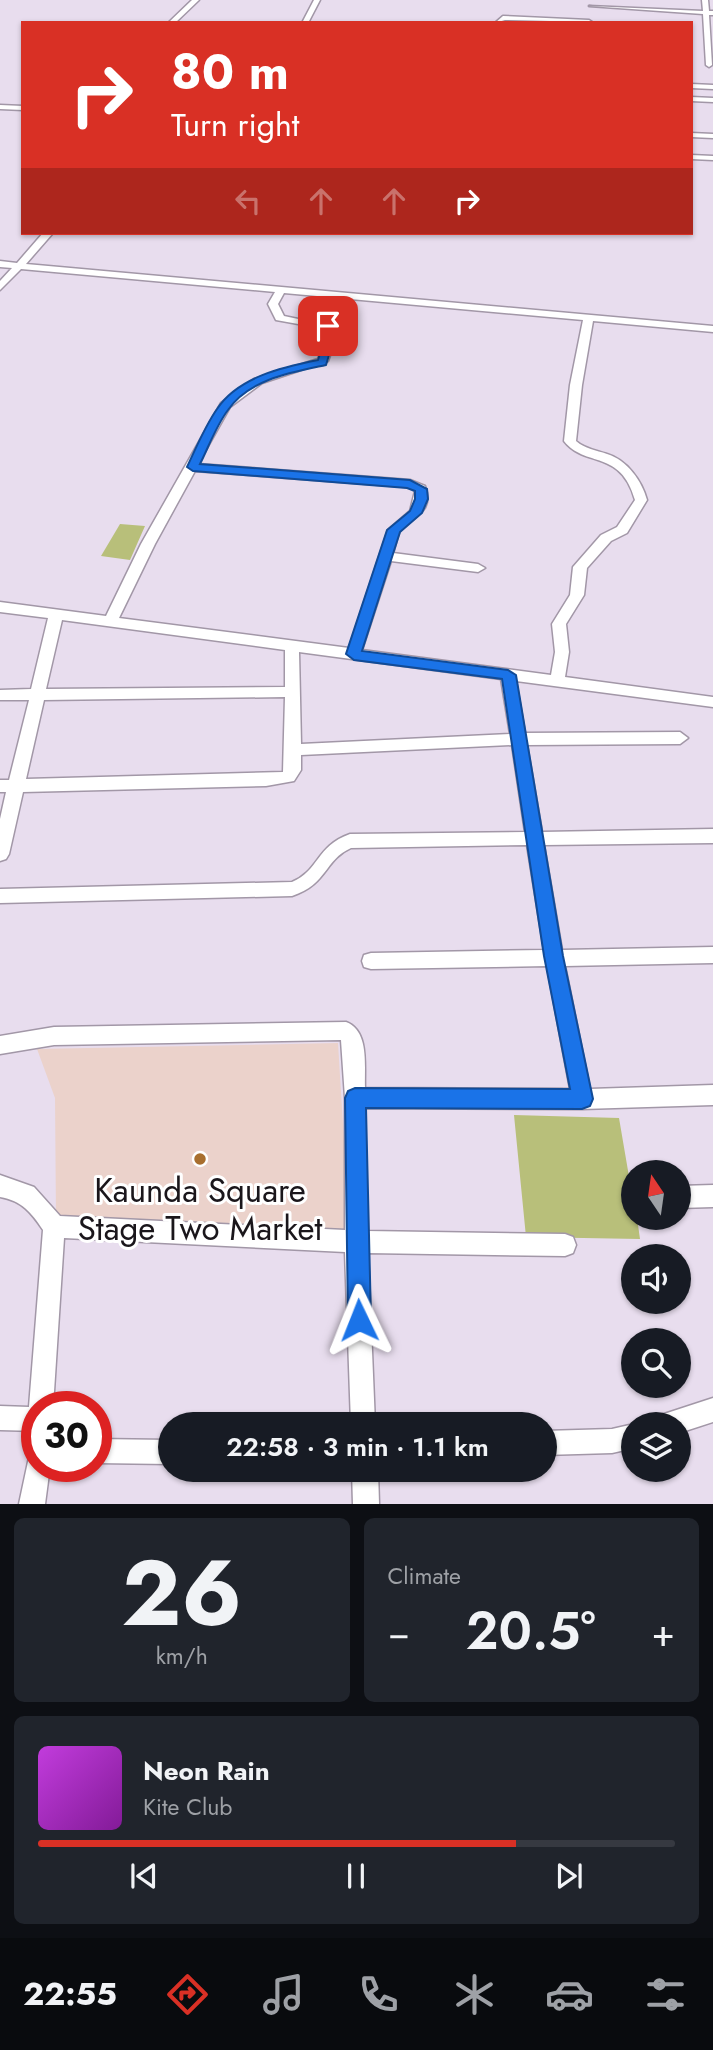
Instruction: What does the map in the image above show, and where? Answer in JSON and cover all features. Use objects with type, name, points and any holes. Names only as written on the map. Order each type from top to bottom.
[{"type":"street","points":[[173,21],[196,0]]},
{"type":"street","points":[[306,21],[317,0]]},
{"type":"street","points":[[628,12],[629,0]]},
{"type":"street","points":[[667,21],[668,0]]},
{"type":"street","points":[[700,64],[711,65],[707,39],[710,13],[705,0]]},
{"type":"street","points":[[589,21],[592,3],[628,12],[667,10],[710,13]]},
{"type":"street","points":[[500,21],[503,18],[568,21]]},
{"type":"street","points":[[693,86],[713,87]]},
{"type":"street","points":[[693,99],[713,100]]},
{"type":"street","points":[[0,107],[21,108]]},
{"type":"street","points":[[693,135],[713,136]]},
{"type":"street","points":[[693,157],[713,158]]},
{"type":"street","points":[[0,287],[46,235]]},
{"type":"street","points":[[0,264],[713,329]]},
{"type":"street","points":[[110,622],[148,544],[229,400],[258,381],[323,361],[332,336],[331,327],[280,318],[273,304],[281,289]]},
{"type":"street","points":[[557,681],[562,652],[559,624],[577,595],[580,567],[606,538],[622,530],[641,500],[634,483],[612,461],[577,449],[570,441],[576,385],[588,318]]},
{"type":"street","points":[[193,467],[415,485],[422,493],[419,506],[411,519],[396,527],[354,654]]},
{"type":"street","points":[[386,556],[478,568]]},
{"type":"street","points":[[0,607],[713,702]]},
{"type":"street","points":[[0,854],[8,786],[39,694],[56,615]]},
{"type":"street","points":[[8,786],[278,780],[292,773],[292,646]]},
{"type":"street","points":[[508,675],[554,956],[582,1099]]},
{"type":"street","points":[[0,695],[292,692]]},
{"type":"street","points":[[293,750],[519,739],[680,738]]},
{"type":"street","points":[[0,896],[281,890],[307,884],[317,875],[332,850],[350,841],[713,836]]},
{"type":"street","points":[[371,961],[713,955]]},
{"type":"street","points":[[0,1045],[54,1035],[346,1031],[353,1039],[356,1242],[363,1412]]},
{"type":"street","points":[[355,1098],[582,1099],[713,1095]]},
{"type":"street","points":[[0,1186],[24,1191],[33,1198],[54,1227],[42,1391]]},
{"type":"street","points":[[691,1196],[713,1196]]},
{"type":"street","points":[[54,1227],[356,1242],[565,1245]]},
{"type":"street","points":[[691,1417],[713,1410]]},
{"type":"street","points":[[0,1419],[21,1419]]},
{"type":"street","points":[[557,1443],[621,1439]]},
{"type":"street","points":[[112,1451],[158,1452]]},
{"type":"street","points":[[32,1504],[35,1482]]},
{"type":"street","points":[[365,1482],[366,1504]]},
{"type":"shaded area","name":"Kaunda Square Stage Two Market","points":[[338,1043],[350,1239],[56,1219],[55,1098],[37,1049]]},
{"type":"green space","points":[[120,524],[145,526],[130,560],[101,556]]},
{"type":"green space","points":[[514,1115],[619,1118],[626,1160],[621,1160],[621,1230],[639,1230],[640,1239],[526,1237]]},
{"type":"place","name":"Kaunda Square Stage Two Market","points":[[200,1159]]},
{"type":"route","points":[[328,326],[332,329],[332,336],[322,362],[292,368],[258,381],[229,400],[221,410],[193,467],[305,478],[410,484],[421,489],[416,513],[396,527],[388,544],[354,654],[508,675],[554,956],[582,1099],[355,1098],[359,1320]]}]
